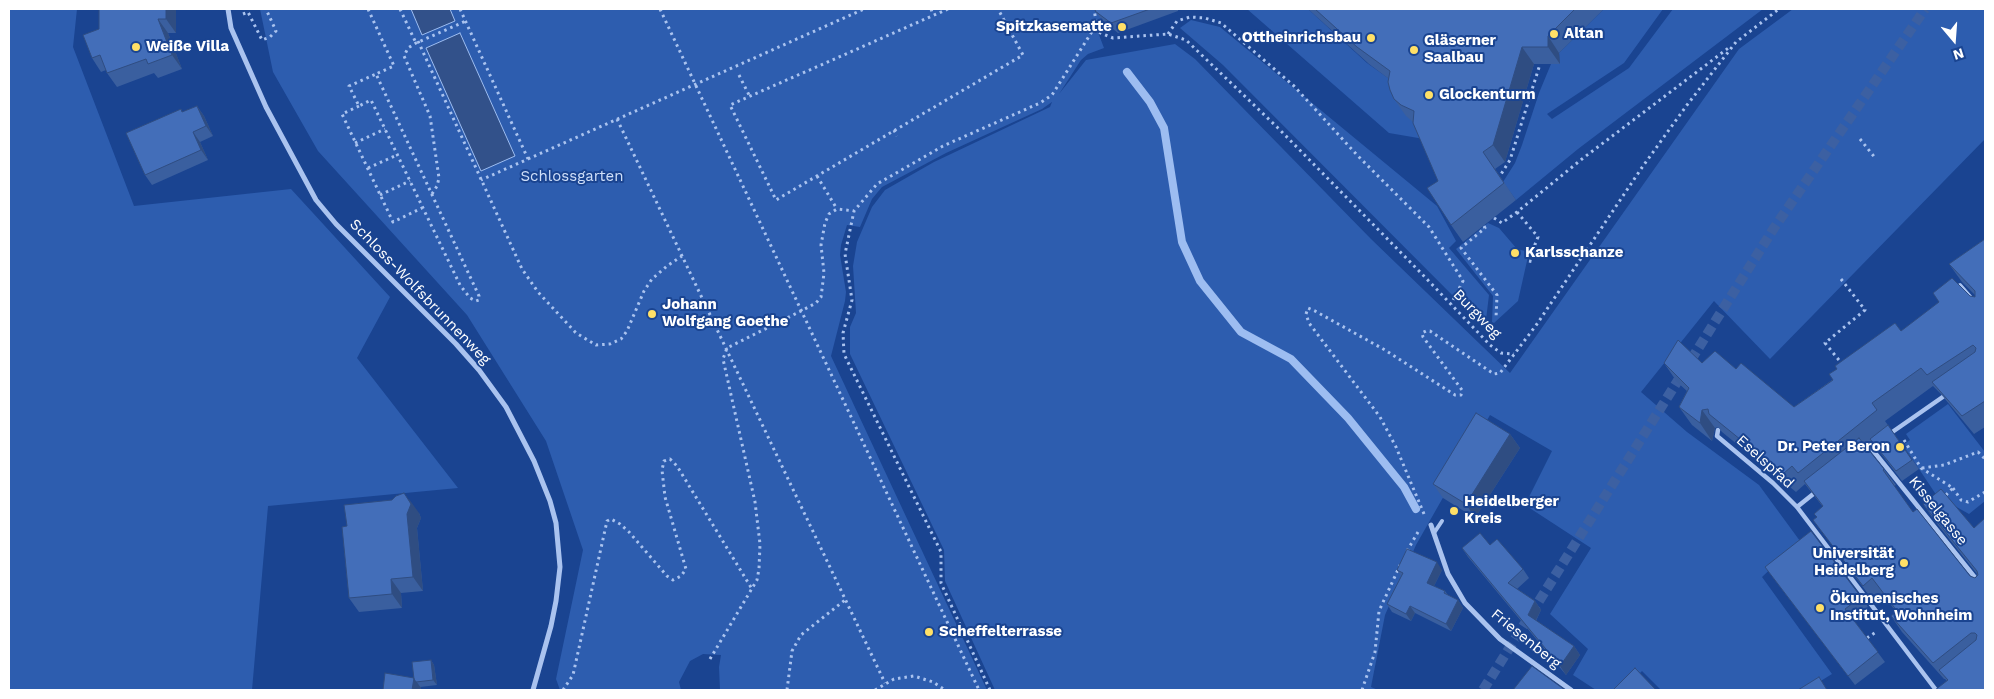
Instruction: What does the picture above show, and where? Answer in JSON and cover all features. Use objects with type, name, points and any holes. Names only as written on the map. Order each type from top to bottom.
[{"type":"street","name":"Schloss-Wolfsbrunnenweg","points":[[228,9],[234,36],[266,107],[316,200],[336,224],[456,344],[479,370],[506,407],[534,460],[550,501],[556,523],[559,538],[560,567],[551,626],[533,690]]},
{"type":"street","points":[[1858,458],[1953,389]]},
{"type":"street","name":"Eselspfad","points":[[1718,430],[1718,436],[1773,483],[1797,507],[1937,690]]},
{"type":"street","name":"Kisselgasse","points":[[1871,448],[1985,590]]},
{"type":"street","points":[[1797,507],[1824,485]]},
{"type":"street","name":"Friesenberg","points":[[1431,525],[1451,582],[1465,603],[1500,639],[1571,690]]},
{"type":"street","points":[[1937,690],[1944,685]]},
{"type":"lane","points":[[1960,285],[1979,305]]},
{"type":"lane","points":[[1434,533],[1442,522]]},
{"type":"path","points":[[253,20],[262,40],[270,37],[276,31],[266,9]]},
{"type":"path","points":[[358,106],[349,86],[394,66],[368,9]]},
{"type":"path","points":[[400,9],[529,281],[576,333],[596,345],[610,344],[620,339],[627,331],[644,292],[652,279],[682,256]]},
{"type":"path","points":[[460,9],[528,159]]},
{"type":"path","points":[[660,9],[979,690]]},
{"type":"path","points":[[481,180],[864,9]]},
{"type":"path","points":[[931,9],[933,15]]},
{"type":"path","points":[[948,9],[730,105],[776,200],[1023,55],[998,9]]},
{"type":"path","points":[[990,690],[941,583],[941,552],[844,354],[843,333],[852,300],[845,254],[854,211],[882,180],[944,146],[1046,100],[1056,90],[1093,30],[1096,21],[1094,9]]},
{"type":"path","name":"Burgweg","points":[[1093,30],[1113,38],[1168,34],[1179,36],[1194,46],[1278,128],[1496,350],[1505,354],[1514,354],[1554,301],[1643,166],[1687,104],[1736,42],[1779,9]]},
{"type":"path","points":[[1168,34],[1177,21],[1190,17],[1205,18],[1221,23],[1294,86],[1357,155],[1430,227],[1463,281],[1451,304]]},
{"type":"path","points":[[431,194],[437,186],[439,178],[430,116],[404,56],[408,48],[417,42],[466,20]]},
{"type":"path","points":[[1494,218],[1502,223],[1588,154],[1736,42]]},
{"type":"path","points":[[1498,179],[1510,160],[1542,57]]},
{"type":"path","points":[[376,74],[479,296],[479,300],[474,301],[470,298],[460,285],[371,100],[342,114],[393,222],[422,208]]},
{"type":"path","points":[[739,75],[749,95]]},
{"type":"path","points":[[617,119],[885,683]]},
{"type":"path","points":[[356,143],[385,129]]},
{"type":"path","points":[[894,130],[897,136]]},
{"type":"path","points":[[1860,139],[1876,159]]},
{"type":"path","points":[[368,168],[397,155]]},
{"type":"path","points":[[817,176],[837,209]]},
{"type":"path","points":[[380,195],[410,181]]},
{"type":"path","points":[[710,659],[757,580],[759,569],[760,544],[754,502],[723,359],[727,348],[816,303],[822,297],[824,287],[822,237],[830,214],[837,209],[854,211]]},
{"type":"path","points":[[1517,212],[1538,237],[1532,252]]},
{"type":"path","points":[[1484,226],[1485,228],[1461,248],[1496,295],[1496,318]]},
{"type":"path","points":[[1529,262],[1534,262]]},
{"type":"path","points":[[1841,280],[1865,310],[1825,343],[1844,366]]},
{"type":"path","points":[[1431,525],[1425,519],[1396,446],[1384,425],[1310,322],[1306,314],[1308,308],[1315,310],[1385,350],[1455,395],[1461,394],[1462,390],[1423,337],[1422,334],[1426,331],[1430,331],[1494,374],[1500,373],[1514,354]]},
{"type":"path","points":[[1896,429],[1921,468],[1953,488],[1961,500],[1968,502],[1985,492]]},
{"type":"path","points":[[1921,468],[1944,465],[1978,452],[1985,459]]},
{"type":"path","points":[[563,690],[573,675],[607,521],[611,519],[629,532],[667,576],[673,580],[682,576],[686,570],[665,497],[662,470],[664,461],[670,459],[677,466],[752,589]]},
{"type":"path","points":[[1939,502],[1953,488]]},
{"type":"path","points":[[1362,690],[1375,652],[1378,618],[1384,599],[1400,564],[1425,519]]},
{"type":"path","points":[[787,690],[792,651],[800,636],[845,600]]},
{"type":"path","points":[[875,690],[885,683],[914,676],[933,682],[945,690]]},
{"type":"green space","points":[[9,9],[77,9],[73,47],[134,206],[291,189],[390,297],[357,358],[458,488],[268,506],[252,690],[9,690]]},
{"type":"green space","name":"Schlossgarten","points":[[260,9],[1105,9],[1102,20],[1096,27],[1104,48],[1088,54],[1081,60],[1059,94],[1086,60],[1175,44],[1195,59],[1371,239],[1510,373],[1739,49],[1793,9],[1985,9],[1985,139],[1770,359],[1714,301],[1641,392],[1687,432],[1759,485],[1800,541],[1762,577],[1832,674],[1806,690],[1661,690],[1642,671],[1623,690],[1596,690],[1573,675],[1588,649],[1550,614],[1591,548],[1525,505],[1552,451],[1490,415],[1416,545],[1385,615],[1371,687],[1378,690],[995,690],[945,581],[944,550],[850,354],[850,327],[856,313],[853,266],[857,242],[872,207],[885,190],[934,162],[1050,107],[1052,102],[1042,109],[946,153],[882,187],[872,199],[860,227],[847,225],[841,245],[840,255],[846,292],[831,356],[987,690],[720,690],[719,667],[721,655],[703,654],[690,661],[679,682],[681,690],[560,690],[556,679],[583,550],[546,441],[467,315],[318,151],[273,72]]},
{"type":"green space","points":[[1247,9],[1308,9],[1367,63],[1402,88],[1413,122],[1424,139],[1389,133]]},
{"type":"green space","points":[[1604,9],[1663,9],[1624,63],[1547,114],[1552,119],[1629,68],[1673,9],[1763,9],[1578,149],[1516,200],[1503,182],[1515,163],[1551,64],[1560,63],[1559,53]]},
{"type":"green space","points":[[1191,20],[1220,27],[1437,206],[1456,241],[1449,248],[1489,295],[1485,328],[1223,65],[1180,28]]},
{"type":"green space","points":[[1488,223],[1499,228],[1517,249],[1529,252],[1518,301],[1494,323],[1492,322],[1493,296],[1456,249]]},
{"type":"green space","points":[[1948,404],[1985,452],[1985,501],[1969,514],[1937,496],[1903,445],[1910,440],[1906,434]]},
{"type":"shaded area","points":[[411,9],[450,9],[455,21],[422,35]]},
{"type":"shaded area","points":[[460,33],[515,156],[481,171],[426,48]]},
{"type":"building","name":"Weiße Villa","points":[[99,9],[166,9],[166,19],[158,19],[172,55],[148,64],[146,59],[107,73],[100,55],[92,58],[83,35],[99,29]]},
{"type":"building","points":[[1096,9],[1150,9],[1111,23],[1095,11]]},
{"type":"building","points":[[1315,9],[1575,9],[1548,36],[1548,47],[1522,47],[1493,145],[1483,152],[1504,183],[1451,225],[1427,188],[1438,181],[1413,123],[1414,111],[1401,105],[1394,99],[1390,90],[1388,82],[1390,71],[1357,47]]},
{"type":"building","points":[[197,106],[206,126],[193,132],[201,150],[145,175],[126,133],[181,109],[182,112]]},
{"type":"building","points":[[1985,239],[1985,401],[1962,416],[1932,382],[1975,352],[1976,348],[1973,345],[1927,375],[1921,368],[1872,403],[1877,410],[1798,473],[1792,466],[1783,474],[1709,414],[1708,409],[1702,410],[1700,423],[1679,407],[1689,388],[1664,363],[1678,340],[1702,363],[1715,351],[1736,369],[1741,363],[1794,407],[1833,380],[1829,374],[1837,369],[1835,366],[1895,323],[1901,331],[1939,302],[1933,293],[1952,278],[1970,296],[1975,297],[1975,291],[1949,264]]},
{"type":"building","points":[[1476,413],[1510,434],[1466,504],[1433,484]]},
{"type":"building","points":[[1888,425],[1912,460],[1896,471],[1870,439]]},
{"type":"building","name":"Universität Heidelberg","points":[[1859,438],[1884,469],[1913,512],[1917,509],[1970,576],[1975,578],[1978,575],[1977,571],[1923,504],[1941,489],[1974,528],[1985,518],[1985,690],[1935,690],[1948,680],[1939,670],[1976,640],[1977,635],[1971,633],[1933,663],[1891,616],[1897,611],[1872,578],[1863,586],[1813,520],[1817,517],[1814,514],[1823,506],[1804,481]]},
{"type":"building","points":[[404,493],[411,504],[407,514],[413,577],[391,579],[392,594],[349,598],[342,527],[347,526],[344,505],[392,500]]},
{"type":"building","name":"Ökumenisches Institut, Wohnheim","points":[[1811,531],[1861,597],[1845,609],[1878,652],[1848,676],[1765,567]]},
{"type":"building","points":[[1480,533],[1490,545],[1497,539],[1523,569],[1508,583],[1535,601],[1528,615],[1574,646],[1560,666],[1462,548]]},
{"type":"building","points":[[1407,549],[1437,562],[1427,583],[1445,591],[1444,593],[1458,600],[1446,624],[1410,606],[1406,614],[1387,604],[1403,573],[1397,570]]},
{"type":"building","points":[[431,660],[433,680],[416,682],[412,662]]},
{"type":"building","points":[[1532,666],[1565,690],[1513,690]]},
{"type":"building","points":[[1635,668],[1656,690],[1613,690]]},
{"type":"building","points":[[385,673],[414,678],[412,690],[383,690]]},
{"type":"building","points":[[1819,677],[1827,690],[1798,690]]},
{"type":"waterway","points":[[1127,72],[1150,102],[1164,128],[1182,242],[1200,281],[1241,332],[1291,359],[1348,418],[1404,487],[1416,509]]},
{"type":"tunnel","points":[[1483,690],[1774,228],[1925,9]]},
{"type":"place","name":"Spitzkasematte","points":[[1122,27]]},
{"type":"place","name":"Altan","points":[[1554,34]]},
{"type":"place","name":"Ottheinrichsbau","points":[[1371,38]]},
{"type":"place","name":"Weiße Villa","points":[[136,47]]},
{"type":"place","name":"Gläserner Saalbau","points":[[1414,50]]},
{"type":"place","name":"Glockenturm","points":[[1429,95]]},
{"type":"place","name":"Karlsschanze","points":[[1515,253]]},
{"type":"place","name":"Johann Wolfgang Goethe","points":[[652,314]]},
{"type":"place","name":"Dr. Peter Beron","points":[[1900,447]]},
{"type":"place","name":"Heidelberger Kreis","points":[[1454,511]]},
{"type":"place","name":"Universität Heidelberg","points":[[1904,563]]},
{"type":"place","name":"Ökumenisches Institut, Wohnheim","points":[[1820,608]]},
{"type":"place","name":"Scheffelterrasse","points":[[929,632]]}]
